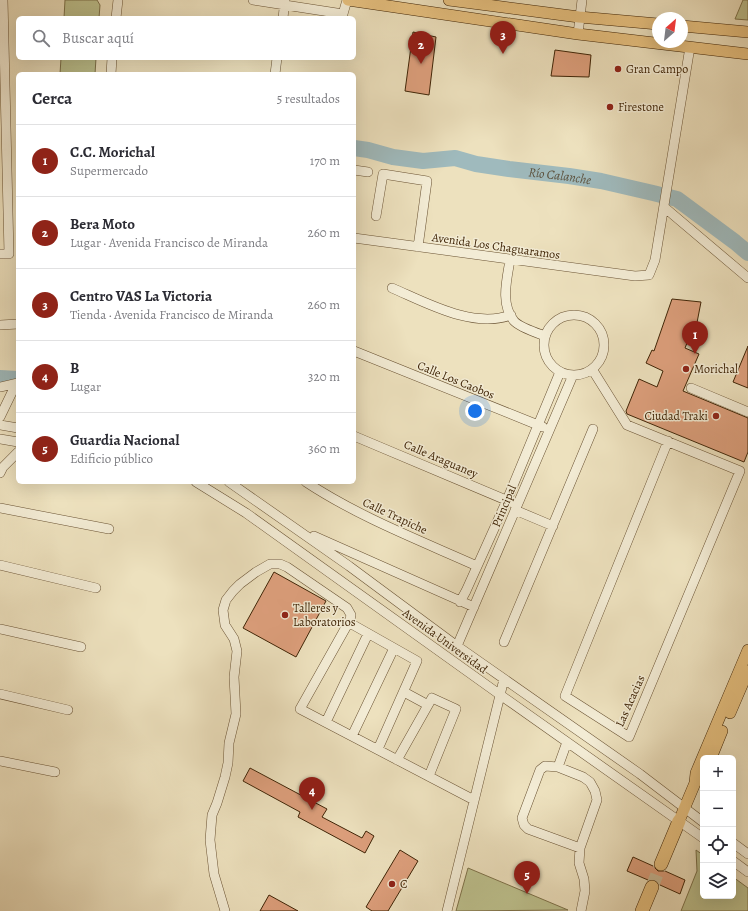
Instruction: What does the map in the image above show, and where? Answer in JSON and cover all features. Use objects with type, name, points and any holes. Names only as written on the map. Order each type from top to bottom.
[{"type":"highway","points":[[661,864],[679,821]]},
{"type":"highway","points":[[642,911],[652,887]]},
{"type":"main road","points":[[347,0],[578,34],[748,54]]},
{"type":"main road","points":[[449,0],[579,17],[652,23]]},
{"type":"main road","points":[[688,27],[748,32]]},
{"type":"main road","points":[[679,821],[699,779],[696,772],[748,650]]},
{"type":"main road","points":[[712,755],[748,671]]},
{"type":"street","points":[[0,254],[9,254],[4,199],[2,61],[3,0]]},
{"type":"street","points":[[116,16],[118,0]]},
{"type":"street","points":[[253,0],[285,3],[343,14],[347,0]]},
{"type":"street","points":[[578,34],[582,0]]},
{"type":"street","points":[[282,16],[285,3]]},
{"type":"street","points":[[690,47],[665,203],[748,278]]},
{"type":"street","points":[[111,72],[112,60]]},
{"type":"street","points":[[275,72],[277,60]]},
{"type":"street","points":[[356,170],[368,172]]},
{"type":"street","points":[[376,216],[383,174],[427,181],[418,247]]},
{"type":"street","name":"Avenida Los Chaguaramos","points":[[356,238],[635,276],[649,275],[655,260],[665,203]]},
{"type":"street","points":[[510,260],[506,296],[507,306],[514,322],[545,336]]},
{"type":"street","points":[[392,288],[456,314],[488,320],[496,320],[511,315]]},
{"type":"street","points":[[576,315],[595,323],[601,332],[604,341],[603,352],[599,361],[592,369],[573,375],[560,372],[552,366],[546,357],[544,347],[545,336],[549,327],[557,320],[566,316],[576,315]]},
{"type":"street","points":[[0,325],[16,324]]},
{"type":"street","name":"Calle Los Caobos","points":[[356,352],[550,430]]},
{"type":"street","name":"Las Acacias","points":[[592,369],[627,425],[668,441],[740,471],[629,737],[564,696],[668,441]]},
{"type":"street","name":"Principal","points":[[460,602],[507,500],[539,426],[560,372]]},
{"type":"street","name":"Principal","points":[[457,646],[573,375]]},
{"type":"street","points":[[2,388],[16,384]]},
{"type":"street","points":[[0,417],[16,386]]},
{"type":"street","points":[[690,388],[748,412]]},
{"type":"street","points":[[0,425],[16,428]]},
{"type":"street","points":[[504,642],[593,429]]},
{"type":"street","name":"Calle Araguaney","points":[[356,437],[507,500],[553,526]]},
{"type":"street","points":[[0,440],[16,442]]},
{"type":"street","points":[[1,467],[16,454]]},
{"type":"street","name":"Avenida Universidad","points":[[199,484],[246,513],[700,836]]},
{"type":"street","name":"Avenida Universidad","points":[[232,484],[350,566],[457,646],[640,774],[700,820]]},
{"type":"street","name":"Calle Trapiche","points":[[309,484],[322,493],[372,519],[476,566]]},
{"type":"street","points":[[0,508],[109,529]]},
{"type":"street","name":"Avenida Universidad","points":[[294,527],[474,607]]},
{"type":"street","points":[[225,911],[214,874],[210,840],[212,815],[225,778],[228,764],[229,743],[236,714],[234,676],[237,651],[234,639],[227,630],[223,610],[226,600],[233,591],[248,578],[270,564],[277,563],[287,567],[347,608],[351,614],[350,620],[300,708],[474,800]]},
{"type":"street","points":[[0,565],[96,588]]},
{"type":"street","points":[[348,622],[417,661],[378,749]]},
{"type":"street","points":[[0,629],[81,646]]},
{"type":"street","points":[[326,722],[368,634]]},
{"type":"street","points":[[352,736],[394,648]]},
{"type":"street","points":[[447,911],[499,694],[504,679]]},
{"type":"street","points":[[404,692],[428,705]]},
{"type":"street","points":[[0,694],[68,710]]},
{"type":"street","points":[[397,760],[432,698],[456,708],[429,776]]},
{"type":"street","points":[[558,766],[567,742]]},
{"type":"street","points":[[0,761],[55,772]]},
{"type":"street","points":[[580,848],[528,829],[524,825],[522,818],[540,770],[545,766],[558,766],[583,777],[590,782],[598,800],[580,848],[579,863],[584,879],[585,891],[581,911]]},
{"type":"street","points":[[736,845],[748,854]]},
{"type":"street","points":[[736,862],[748,872]]},
{"type":"green space","points":[[65,0],[97,0],[100,5],[99,16],[64,16]]},
{"type":"green space","points":[[743,0],[748,0],[748,20],[735,19]]},
{"type":"green space","points":[[61,60],[96,60],[95,72],[60,72]]},
{"type":"green space","points":[[696,850],[700,853],[700,899],[736,899],[736,879],[748,888],[748,911],[681,911],[697,871]]},
{"type":"green space","points":[[468,868],[568,910],[456,911]]},
{"type":"building","points":[[413,32],[436,37],[429,95],[405,91]]},
{"type":"building","points":[[555,50],[591,55],[589,77],[551,76]]},
{"type":"building","points":[[672,299],[701,302],[694,338],[689,338],[685,348],[699,354],[683,391],[748,418],[748,452],[744,462],[627,414],[626,411],[639,379],[657,387],[663,371],[646,363],[652,350],[654,351]]},
{"type":"building","points":[[748,346],[748,388],[733,382]]},
{"type":"building","name":"Talleres y Laboratorios","points":[[274,572],[326,601],[296,657],[243,628]]},
{"type":"building","points":[[250,768],[327,809],[322,817],[362,838],[366,831],[374,836],[365,853],[298,817],[300,812],[243,781]]},
{"type":"building","name":"C","points":[[400,850],[418,861],[388,911],[372,911],[366,907]]},
{"type":"building","points":[[633,857],[653,866],[658,871],[665,871],[685,880],[680,894],[660,885],[655,880],[648,880],[627,871]]},
{"type":"building","points":[[269,895],[298,911],[260,911]]},
{"type":"waterway","name":"Río Calanche","points":[[356,148],[393,157],[423,161],[455,158],[476,164],[601,181],[677,199],[748,253]]},
{"type":"waterway","name":"Río Calanche","points":[[0,378],[16,379]]},
{"type":"tunnel","points":[[652,887],[661,864]]},
{"type":"place","name":"Centro VAS La Victoria","points":[[503,54]]},
{"type":"place","name":"Bera Moto","points":[[421,64]]},
{"type":"place","name":"Gran Campo","points":[[618,69]]},
{"type":"place","name":"Firestone","points":[[610,107]]},
{"type":"place","name":"C.C. Morichal","points":[[695,354]]},
{"type":"place","name":"Morichal","points":[[686,369]]},
{"type":"place","name":"Ciudad Traki","points":[[716,416]]},
{"type":"place","name":"Talleres y Laboratorios","points":[[285,615]]},
{"type":"place","name":"B","points":[[312,810]]},
{"type":"place","name":"C","points":[[392,884]]},
{"type":"place","name":"Guardia Nacional","points":[[527,894]]}]
